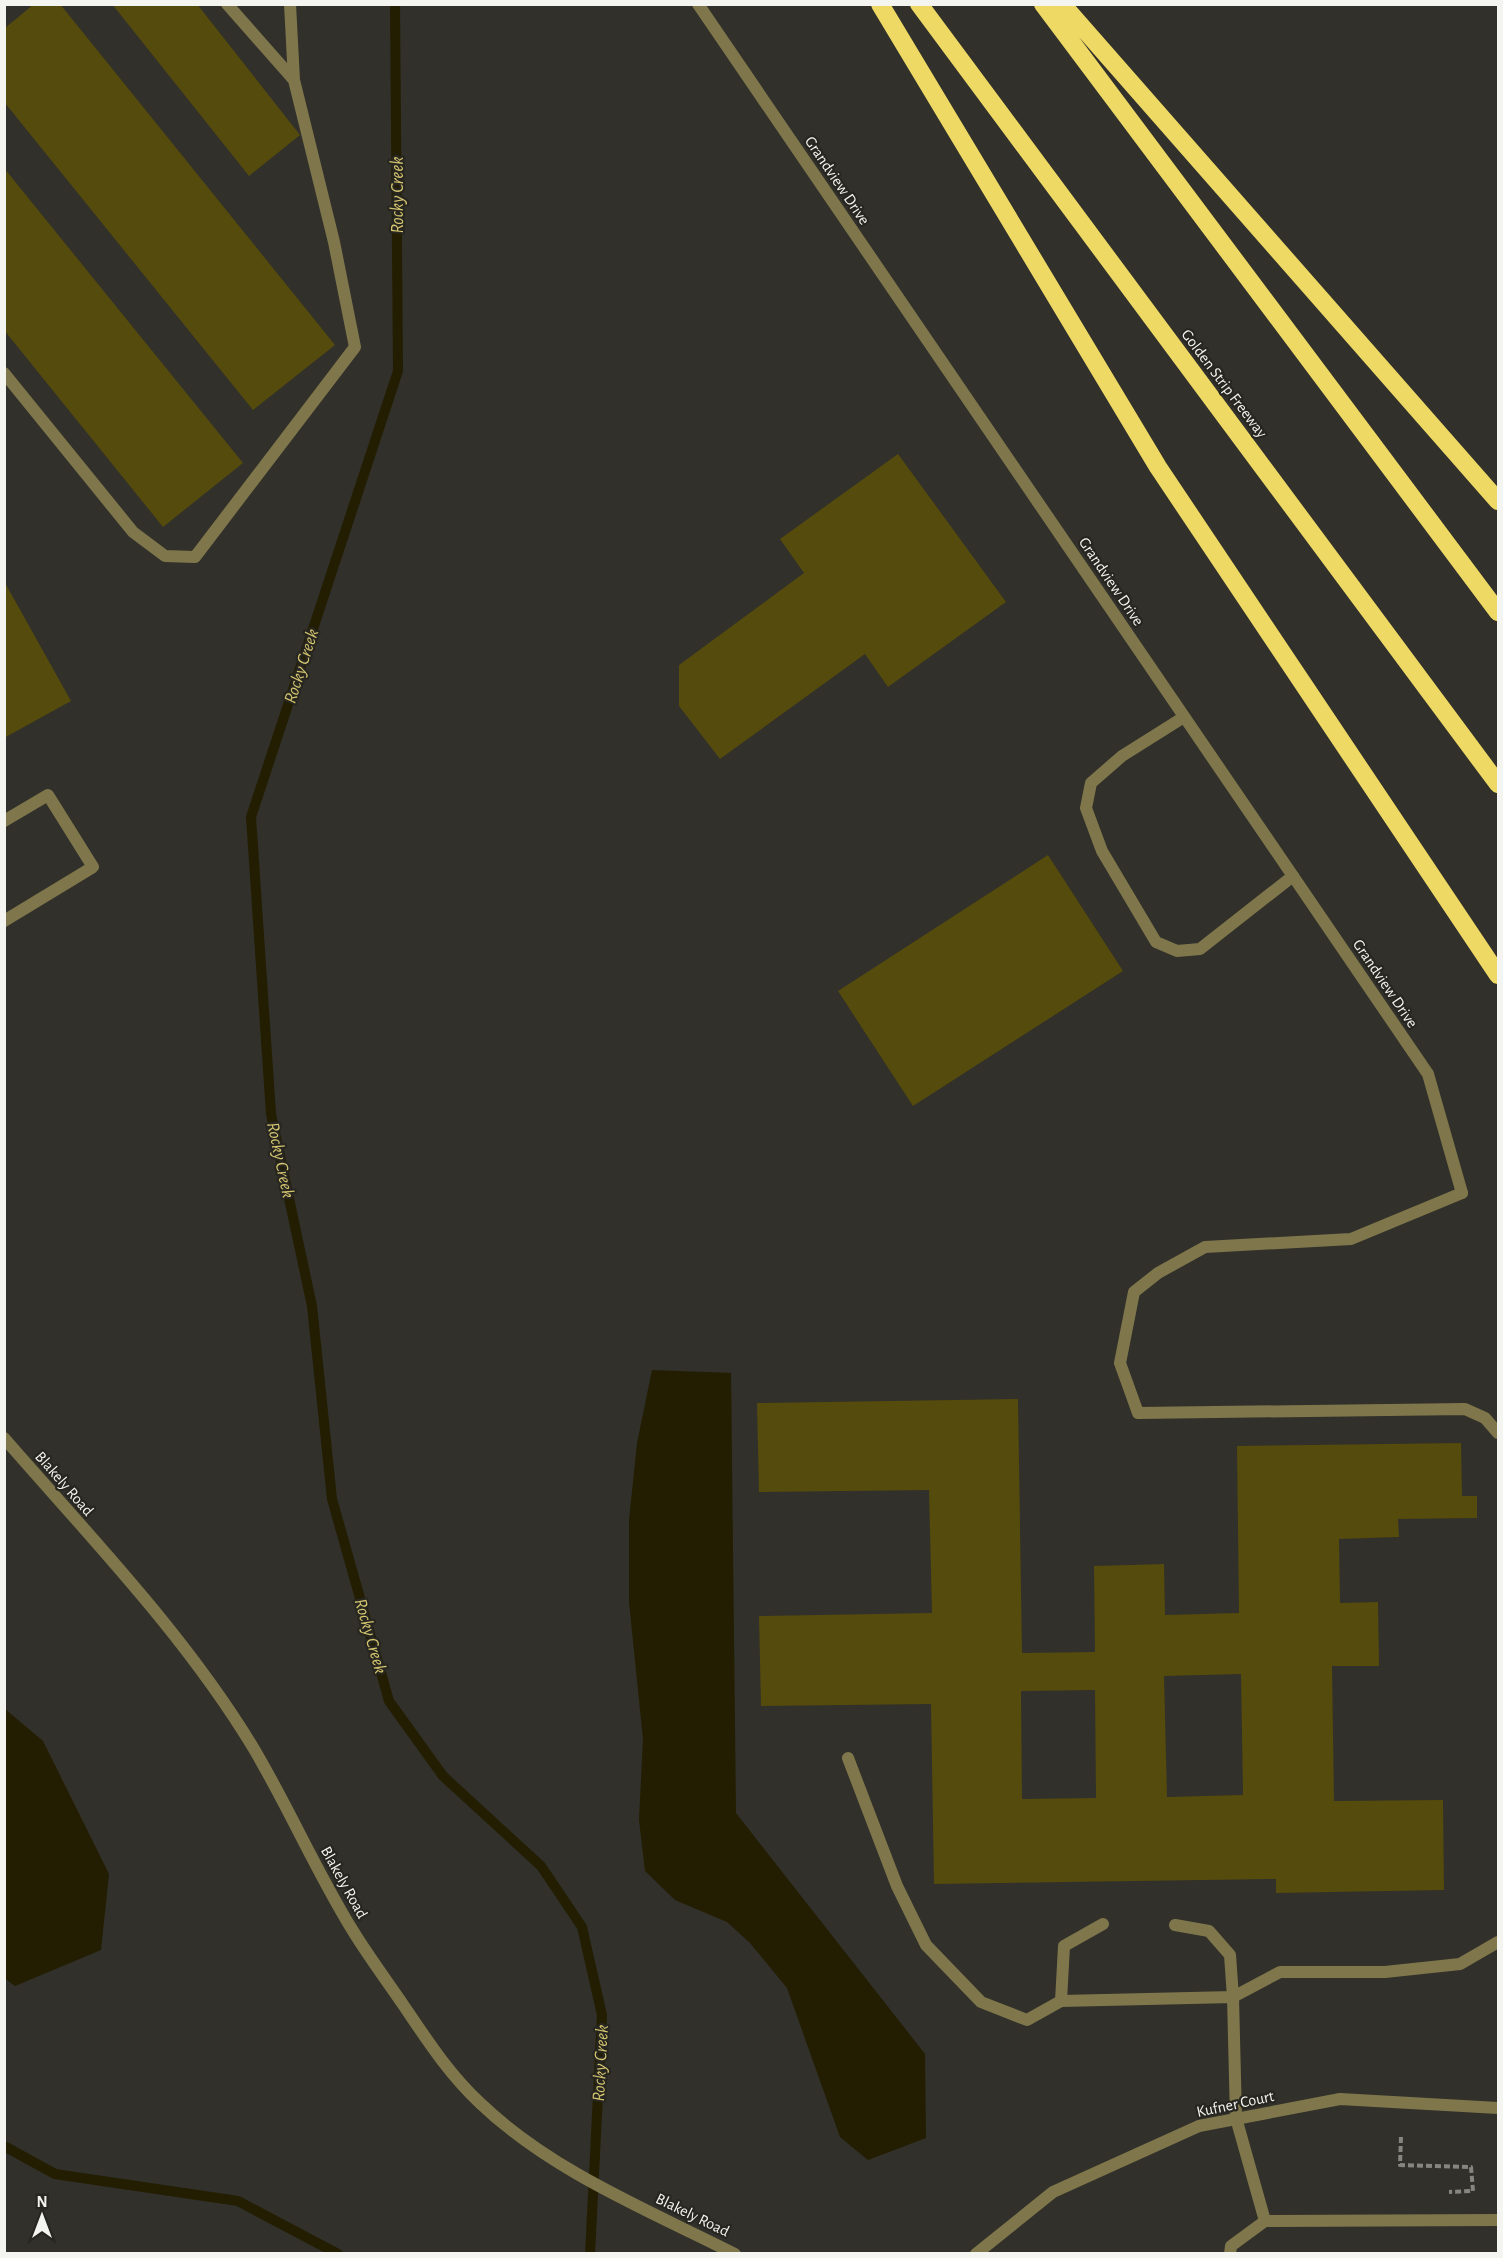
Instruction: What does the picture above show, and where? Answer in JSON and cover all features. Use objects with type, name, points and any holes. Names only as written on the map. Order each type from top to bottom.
[{"type":"highway","points":[[880,4],[1158,467],[1498,975]]},
{"type":"highway","name":"Golden Strip Freeway","points":[[919,4],[1498,784]]},
{"type":"highway","points":[[1043,4],[1498,612]]},
{"type":"highway","points":[[1062,4],[1498,501]]},
{"type":"street","points":[[227,4],[294,80]]},
{"type":"street","points":[[4,373],[133,532],[165,556],[195,557],[355,347],[334,242],[294,80],[290,4]]},
{"type":"street","name":"Grandview Drive","points":[[698,4],[1428,1074],[1462,1193],[1351,1239],[1205,1247],[1158,1273],[1134,1292],[1120,1363],[1138,1413],[1465,1409],[1485,1418],[1498,1432]]},
{"type":"street","points":[[1185,717],[1122,756],[1091,783],[1086,808],[1102,851],[1156,942],[1177,951],[1200,949],[1293,876]]},
{"type":"street","points":[[4,820],[48,795],[93,867],[4,921]]},
{"type":"street","name":"Blakely Road","points":[[4,1438],[142,1598],[208,1682],[253,1748],[353,1930],[435,2052],[480,2104],[512,2131],[544,2153],[628,2200],[735,2253]]},
{"type":"street","points":[[848,1758],[897,1886],[926,1945],[981,2002],[1027,2020],[1061,2001],[1233,1997],[1280,1972],[1385,1972],[1460,1964],[1498,1942]]},
{"type":"street","points":[[1061,2001],[1064,1946],[1103,1924]]},
{"type":"street","points":[[1175,1925],[1209,1931],[1230,1955],[1236,2118],[1265,2221]]},
{"type":"street","name":"Kufner Court","points":[[976,2253],[1053,2192],[1199,2126],[1340,2099],[1498,2108]]},
{"type":"street","points":[[1230,2253],[1231,2246],[1265,2221],[1498,2220]]},
{"type":"path","points":[[1401,2137],[1400,2165],[1471,2167],[1473,2191],[1437,2193]]},
{"type":"shaded area","points":[[652,1370],[731,1373],[736,1813],[925,2054],[926,2138],[868,2160],[840,2137],[787,1988],[750,1943],[727,1922],[675,1900],[645,1871],[639,1820],[643,1739],[629,1602],[629,1520],[637,1443]]},
{"type":"shaded area","points":[[5,1709],[43,1741],[109,1874],[101,1950],[15,1986],[4,1978]]},
{"type":"building","points":[[34,4],[60,4],[335,345],[253,410],[5,103],[5,28]]},
{"type":"building","points":[[112,4],[197,4],[300,135],[249,176]]},
{"type":"building","points":[[4,168],[243,463],[163,527],[4,330]]},
{"type":"building","points":[[898,454],[1006,602],[888,687],[865,654],[720,759],[679,706],[679,665],[804,573],[780,539]]},
{"type":"building","points":[[4,581],[71,701],[4,738]]},
{"type":"building","points":[[1048,855],[1123,971],[913,1106],[838,991]]},
{"type":"building","points":[[1018,1399],[1022,1653],[1095,1652],[1094,1566],[1164,1564],[1165,1615],[1239,1613],[1237,1446],[1461,1443],[1462,1496],[1477,1496],[1477,1518],[1398,1519],[1399,1537],[1339,1539],[1340,1603],[1378,1602],[1379,1666],[1332,1666],[1334,1801],[1443,1800],[1444,1890],[1276,1893],[1276,1879],[934,1884],[931,1704],[761,1706],[759,1616],[932,1613],[929,1490],[759,1492],[757,1403]],"holes":[[[1241,1674],[1243,1795],[1167,1797],[1164,1676]],[[1095,1690],[1096,1798],[1022,1799],[1021,1691]]]},
{"type":"waterway","name":"Rocky Creek","points":[[395,4],[398,371],[251,817],[271,1114],[312,1306],[332,1499],[389,1701],[443,1776],[541,1866],[582,1927],[602,2015],[590,2254]]},
{"type":"waterway","points":[[4,2146],[55,2174],[238,2201],[338,2254]]}]
